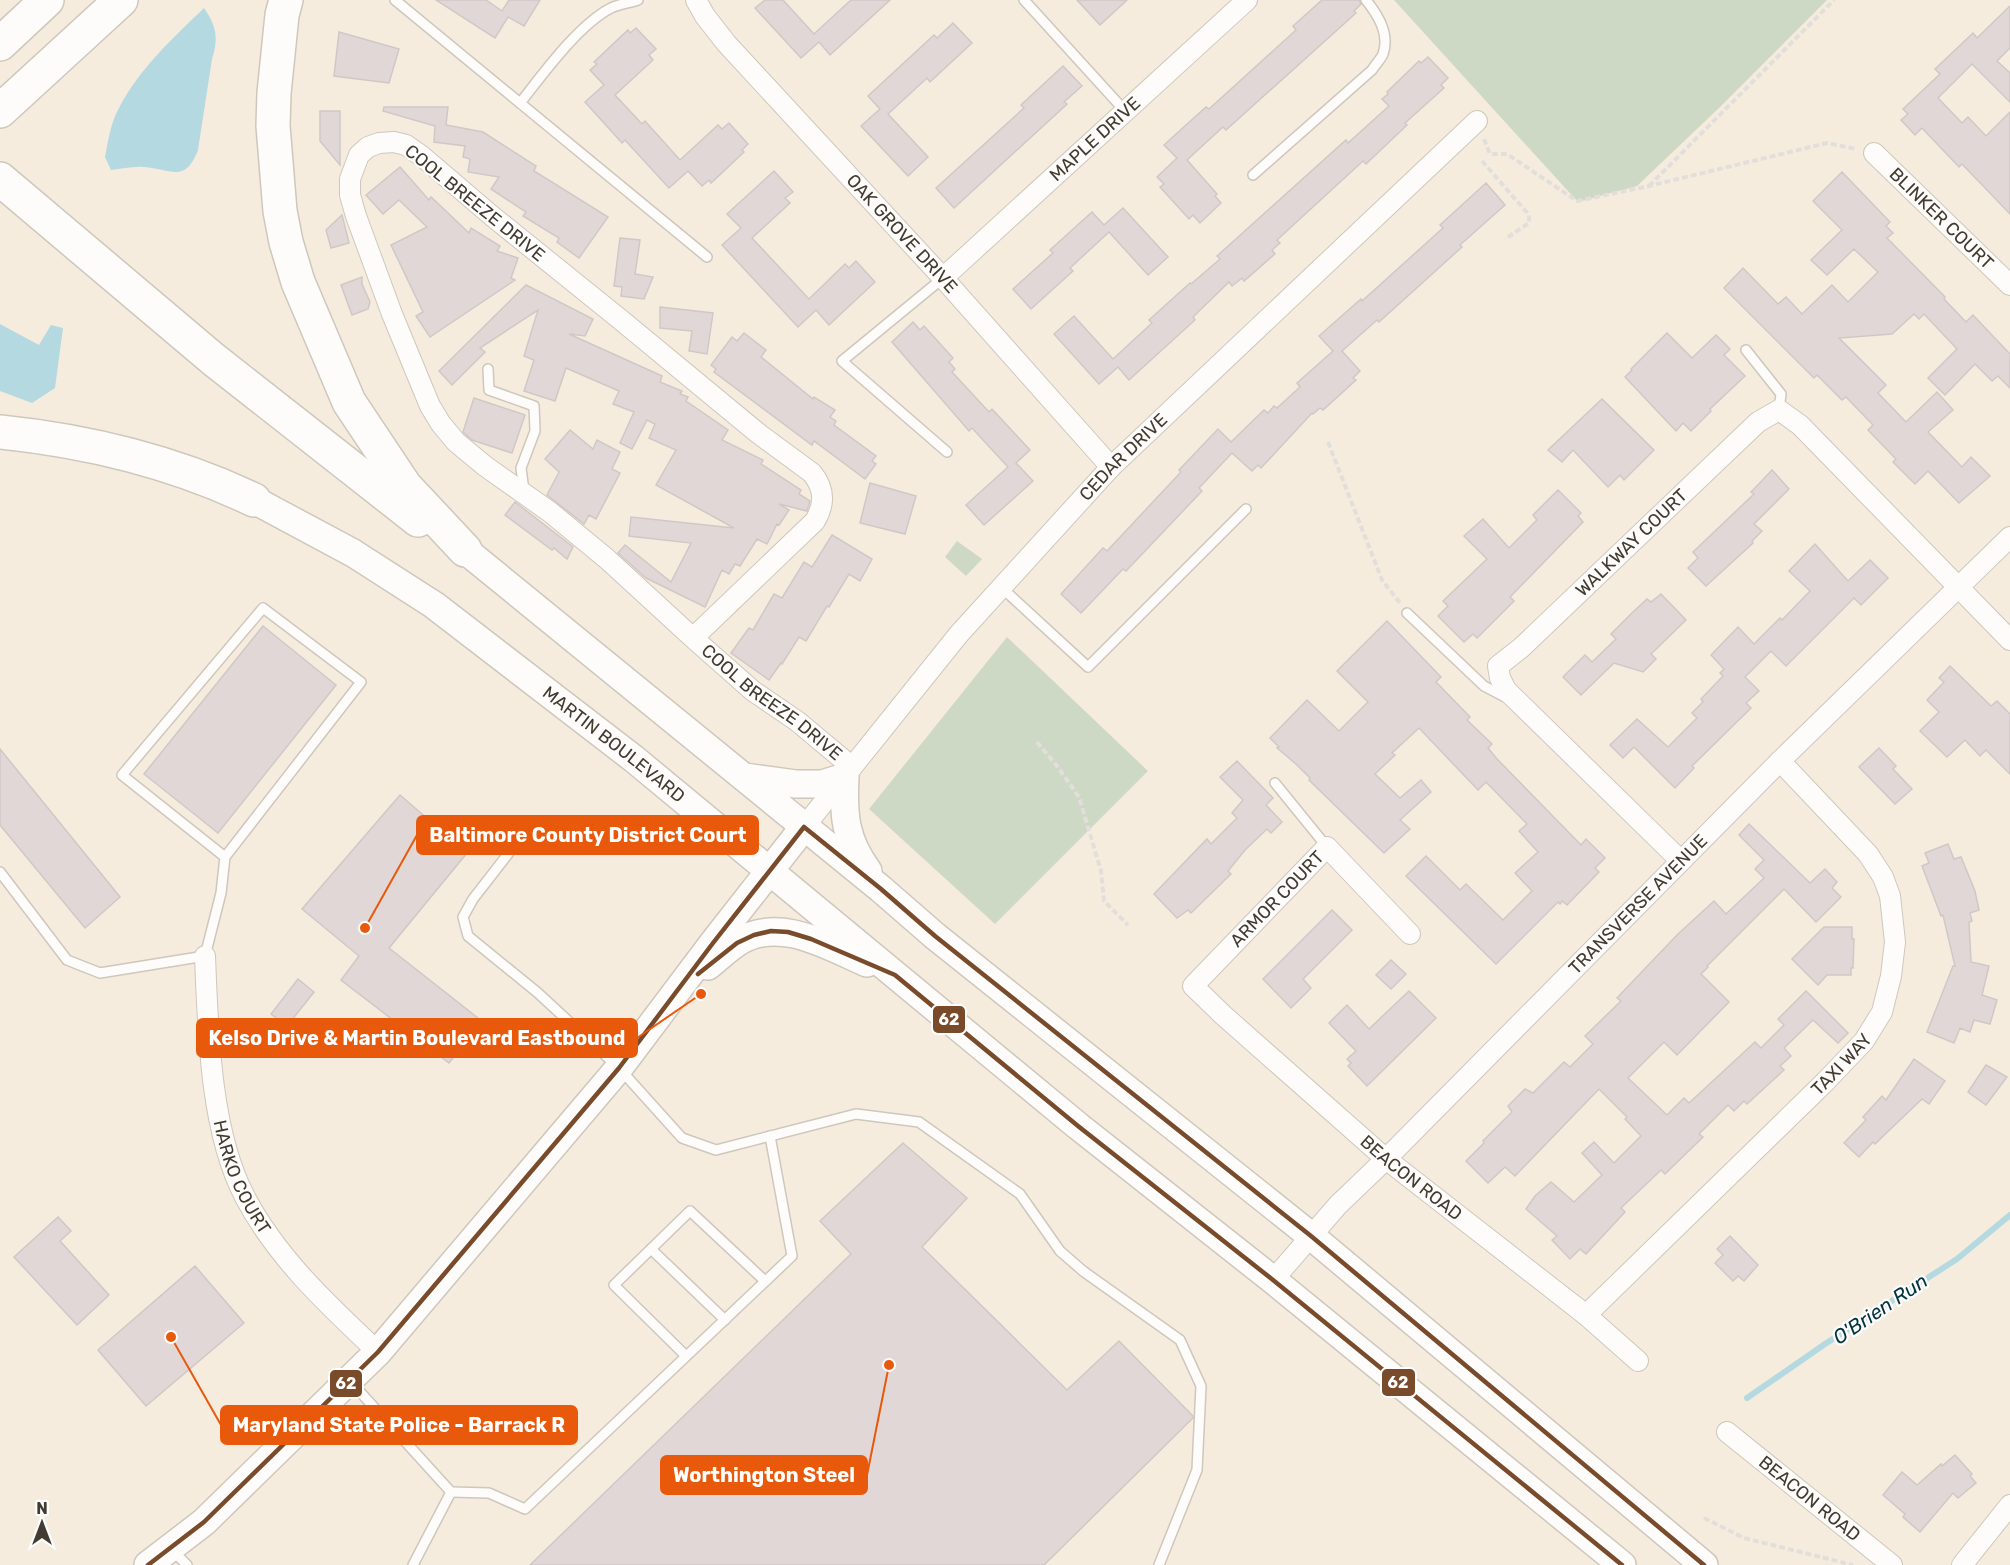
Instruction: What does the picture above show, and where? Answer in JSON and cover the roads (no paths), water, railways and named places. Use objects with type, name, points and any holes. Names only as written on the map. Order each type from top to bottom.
[{"type":"highway","points":[[0,44],[47,0]]},
{"type":"highway","points":[[0,111],[121,0]]},
{"type":"highway","points":[[286,0],[282,15],[273,126],[280,211],[286,242],[298,282],[349,402],[405,486],[465,550]]},
{"type":"highway","points":[[0,179],[213,360],[428,528],[465,550]]},
{"type":"highway","points":[[0,432],[100,447],[155,461],[221,484],[254,500]]},
{"type":"highway","points":[[0,450],[56,454],[106,463],[170,478],[236,501],[254,500]]},
{"type":"main road","name":"MARTIN BOULEVARD","points":[[254,500],[353,553],[434,605],[634,759],[1078,1126],[1273,1280],[1622,1565]]},
{"type":"main road","points":[[465,550],[881,889],[935,936],[1311,1236],[1704,1565]]},
{"type":"main road","points":[[744,777],[796,784],[822,784],[849,772],[845,823],[858,858],[881,889]]},
{"type":"main road","points":[[148,1565],[179,1556],[204,1522],[378,1352],[619,1068],[804,827]]},
{"type":"main road","points":[[677,991],[738,943],[754,935],[771,931],[788,932],[811,939],[895,975]]},
{"type":"street","name":"OAK GROVE DRIVE","points":[[696,0],[726,43],[943,278],[1111,467]]},
{"type":"street","name":"MAPLE DRIVE","points":[[943,278],[1247,0]]},
{"type":"street","name":"CEDAR DRIVE","points":[[804,827],[959,634],[1111,467],[1477,122]]},
{"type":"street","name":"COOL BREEZE DRIVE","points":[[693,639],[815,521],[821,512],[823,501],[823,493],[817,479],[492,216],[423,157],[406,145],[394,142],[379,143],[368,147],[359,155],[350,179],[350,195],[392,314],[429,406],[441,424],[456,442],[485,466],[550,512],[608,559],[693,639],[753,692],[797,722],[849,772]]},
{"type":"street","name":"BLINKER COURT","points":[[1874,153],[2010,285]]},
{"type":"street","points":[[1779,410],[1800,425],[2010,640]]},
{"type":"street","name":"WALKWAY COURT","points":[[1681,861],[1506,690],[1500,678],[1498,666],[1538,632],[1758,422],[1779,410]]},
{"type":"street","name":"TRANSVERSE AVENUE","points":[[1273,1280],[1338,1205],[1780,761],[2010,537]]},
{"type":"street","name":"TAXI WAY","points":[[1586,1315],[1833,1074],[1864,1041],[1882,1012],[1892,976],[1895,942],[1890,896],[1883,877],[1868,854],[1780,761]]},
{"type":"street","name":"ARMOR COURT","points":[[1193,986],[1327,847],[1410,934]]},
{"type":"street","name":"HARKO COURT","points":[[206,956],[209,1044],[219,1114],[233,1168],[245,1197],[270,1237],[302,1276],[334,1311],[378,1352]]},
{"type":"street","name":"BEACON ROAD","points":[[1193,986],[1386,1159],[1586,1315],[1638,1361]]},
{"type":"street","name":"BEACON ROAD","points":[[1727,1432],[1892,1565]]},
{"type":"street","points":[[1962,1565],[2010,1505]]},
{"type":"lane","points":[[395,0],[707,257]]},
{"type":"lane","points":[[520,103],[562,50],[588,25],[610,8],[638,0]]},
{"type":"lane","points":[[1024,0],[1125,111]]},
{"type":"lane","points":[[1253,176],[1372,70],[1383,53],[1385,32],[1375,11],[1366,0]]},
{"type":"lane","points":[[943,278],[842,361],[947,452]]},
{"type":"lane","points":[[1746,350],[1781,394],[1779,410]]},
{"type":"lane","points":[[488,369],[489,390],[534,406],[535,431],[520,468],[524,494]]},
{"type":"lane","points":[[1002,588],[1089,667],[1246,509]]},
{"type":"lane","points":[[0,872],[67,960],[100,973],[206,956],[221,893],[225,857],[361,682],[263,608],[122,775],[225,857]]},
{"type":"lane","points":[[1407,613],[1484,686],[1521,704]]},
{"type":"lane","points":[[1275,783],[1327,847]]},
{"type":"lane","points":[[529,827],[473,899],[463,917],[468,936],[538,993],[619,1068],[682,1138],[716,1150],[856,1113],[919,1122],[1020,1194],[1060,1251],[1083,1271],[1180,1340],[1201,1386],[1197,1470],[1160,1565]]},
{"type":"lane","points":[[350,1380],[452,1492],[489,1493],[525,1509],[792,1256],[770,1136]]},
{"type":"lane","points":[[686,1356],[614,1286],[690,1211],[765,1281]]},
{"type":"lane","points":[[651,1249],[725,1320]]},
{"type":"lane","points":[[413,1565],[452,1492]]},
{"type":"water","points":[[204,8],[214,26],[216,38],[198,150],[193,161],[182,171],[176,172],[140,167],[111,170],[105,157],[116,113],[136,80],[157,55]]},
{"type":"water","points":[[0,324],[39,345],[51,325],[63,328],[55,388],[32,403],[0,391]]},
{"type":"waterway","name":"O'Brien Run","points":[[1747,1398],[1825,1344],[1957,1259],[2010,1215]]},
{"type":"place","name":"Baltimore County District Court","points":[[365,928]]},
{"type":"place","name":"Kelso Drive & Martin Boulevard Eastbound","points":[[701,994]]},
{"type":"place","name":"Maryland State Police - Barrack R","points":[[171,1337]]},
{"type":"place","name":"Worthington Steel","points":[[889,1365]]}]
